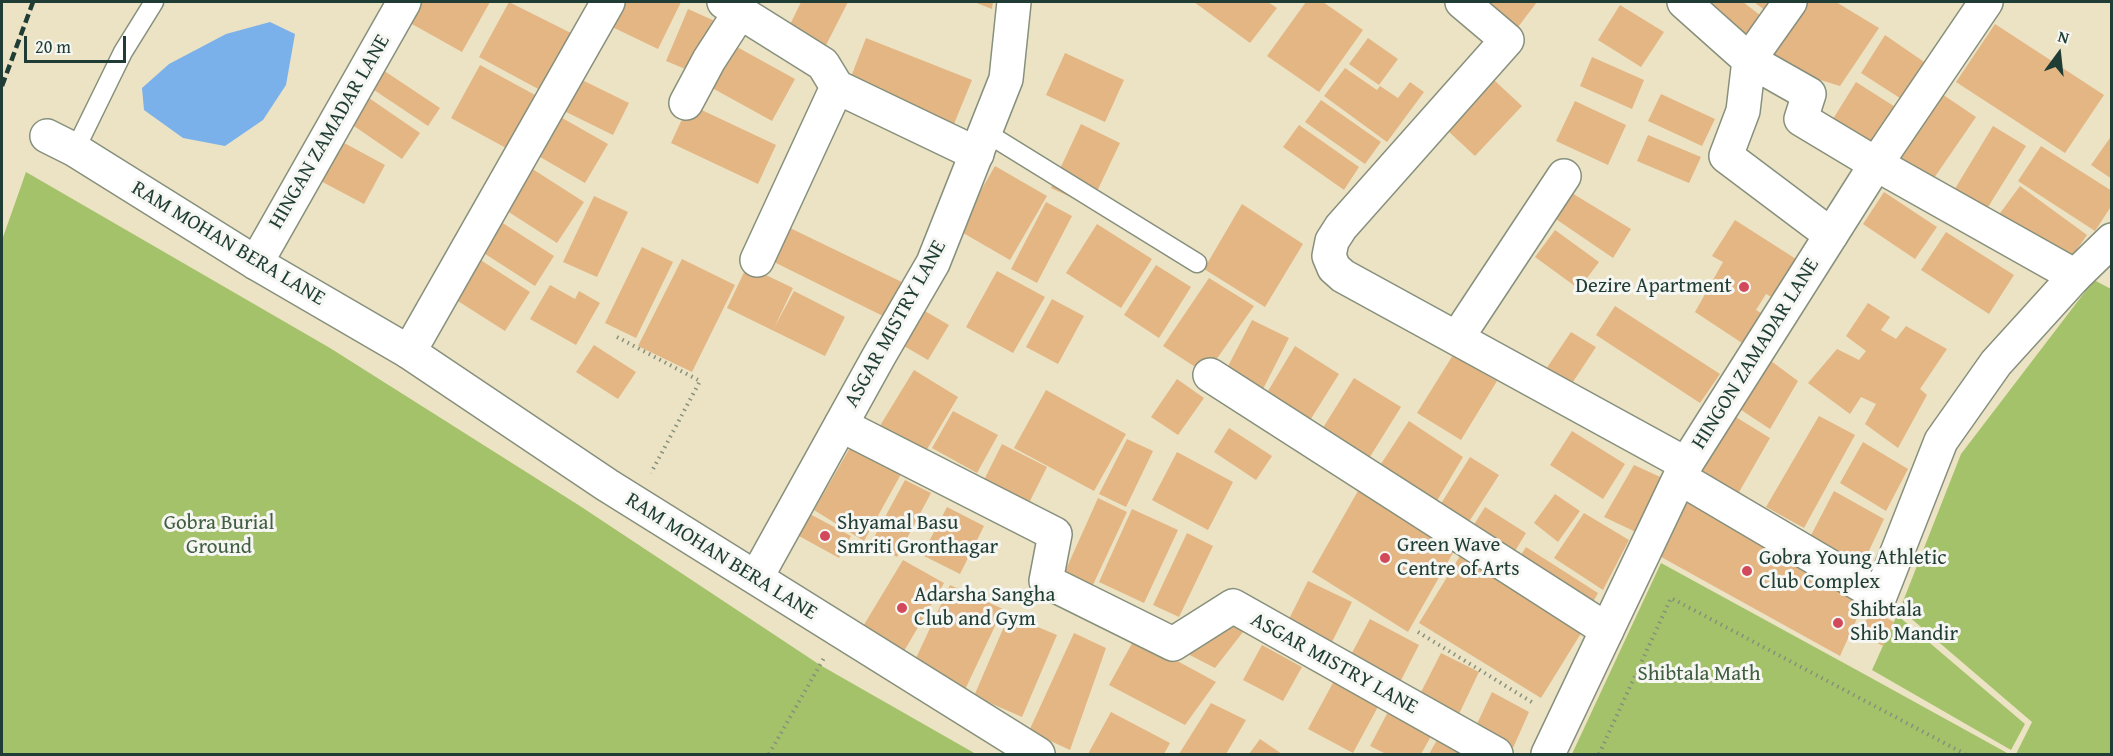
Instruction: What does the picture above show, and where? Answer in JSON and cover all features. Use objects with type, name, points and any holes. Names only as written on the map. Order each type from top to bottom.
[{"type":"street","name":"HINGAN ZAMADAR LANE","points":[[256,263],[404,2]]},
{"type":"street","points":[[409,352],[608,2]]},
{"type":"street","name":"ASGAR MISTRY LANE","points":[[756,579],[933,263],[1006,79],[1014,2]]},
{"type":"street","name":"HINGON ZAMADAR LANE","points":[[1462,2],[1507,40],[1341,227],[1332,241],[1329,256],[1334,268],[1343,276],[1457,338],[1683,471],[1876,164],[1986,2]]},
{"type":"street","points":[[1749,60],[1790,2]]},
{"type":"street","points":[[1687,3],[1749,60],[1809,94],[1800,119],[2075,276]]},
{"type":"street","points":[[686,104],[709,60],[732,7],[823,64],[837,87],[981,143]]},
{"type":"street","name":"HINGON ZAMADAR LANE","points":[[1749,60],[1743,111],[1726,156],[1831,236]]},
{"type":"street","points":[[757,260],[837,87]]},
{"type":"street","name":"RAM MOHAN BERA LANE","points":[[61,143],[256,263],[409,352],[636,503],[1038,754]]},
{"type":"street","points":[[1457,338],[1564,176]]},
{"type":"street","points":[[1548,754],[1683,471],[1880,596],[1941,441],[1996,363],[2075,276],[2112,240]]},
{"type":"street","points":[[1210,375],[1608,630]]},
{"type":"street","name":"ASGAR MISTRY LANE","points":[[841,425],[1055,534],[1046,581],[1173,644],[1233,606],[1496,754]]},
{"type":"lane","points":[[61,143],[154,2]]},
{"type":"lane","points":[[981,143],[1197,263]]},
{"type":"path","points":[[617,337],[700,381],[636,503]]},
{"type":"path","points":[[1599,754],[1671,598],[1965,754]]},
{"type":"path","points":[[770,754],[820,664],[841,632]]},
{"type":"path","points":[[1418,632],[1563,722]]},
{"type":"green space","name":"Gobra Burial Ground","points":[[26,172],[330,348],[580,506],[820,665],[976,754],[2,754],[2,240]]},
{"type":"green space","points":[[2094,280],[2111,289],[2111,754],[2016,754],[2032,722],[1900,609],[1961,454]]},
{"type":"green space","name":"Shibtala Math","points":[[1661,563],[1864,674],[2009,754],[1572,754]]},
{"type":"green space","points":[[1897,615],[2025,724],[2011,750],[1872,670]]},
{"type":"water","points":[[270,22],[295,34],[286,85],[263,120],[225,146],[183,138],[144,110],[142,88],[169,64],[226,34]]},
{"type":"building","points":[[413,2],[490,2],[462,52],[403,19]]},
{"type":"building","points":[[509,2],[571,33],[540,90],[479,57]]},
{"type":"building","points":[[620,2],[681,2],[658,49],[608,25]]},
{"type":"building","points":[[801,2],[848,2],[822,53],[785,35]]},
{"type":"building","points":[[974,2],[993,2],[992,9]]},
{"type":"building","points":[[1194,2],[1268,2],[1277,8],[1250,43]]},
{"type":"building","points":[[1306,2],[1323,2],[1363,30],[1319,92],[1267,56]]},
{"type":"building","points":[[1480,2],[1537,2],[1515,31]]},
{"type":"building","points":[[1704,2],[1743,2],[1769,22],[1750,46]]},
{"type":"building","points":[[1754,2],[1786,2],[1774,17]]},
{"type":"building","points":[[1805,2],[1836,2],[1879,28],[1840,86],[1765,63]]},
{"type":"building","points":[[1620,5],[1664,32],[1641,67],[1598,40]]},
{"type":"building","points":[[688,9],[717,22],[695,73],[666,61]]},
{"type":"building","points":[[1995,24],[2104,95],[2065,153],[1956,82]]},
{"type":"building","points":[[1885,35],[1930,66],[1906,102],[1861,73]]},
{"type":"building","points":[[866,38],[972,80],[954,124],[849,82]]},
{"type":"building","points":[[1368,38],[1398,59],[1379,85],[1349,64]]},
{"type":"building","points":[[728,42],[795,79],[772,121],[705,84]]},
{"type":"building","points":[[1065,53],[1124,80],[1105,122],[1046,95]]},
{"type":"building","points":[[1592,57],[1644,80],[1632,109],[1580,86]]},
{"type":"building","points":[[480,65],[535,95],[506,148],[451,118]]},
{"type":"building","points":[[1345,68],[1377,90],[1380,86],[1398,98],[1410,82],[1424,92],[1387,142],[1324,96]]},
{"type":"building","points":[[383,70],[440,108],[428,126],[371,88]]},
{"type":"building","points":[[576,77],[629,103],[613,135],[560,109]]},
{"type":"building","points":[[1494,80],[1522,106],[1475,156],[1447,130]]},
{"type":"building","points":[[1856,82],[1900,110],[1876,146],[1833,119]]},
{"type":"building","points":[[1936,90],[1976,117],[1932,181],[1892,154]]},
{"type":"building","points":[[1661,94],[1715,119],[1702,146],[1648,121]]},
{"type":"building","points":[[369,98],[420,133],[402,159],[351,124]]},
{"type":"building","points":[[1321,100],[1381,142],[1365,164],[1305,122]]},
{"type":"building","points":[[1575,101],[1626,125],[1608,165],[1556,141]]},
{"type":"building","points":[[689,104],[776,145],[758,184],[671,143]]},
{"type":"building","points":[[557,115],[608,144],[585,183],[535,154]]},
{"type":"building","points":[[1081,124],[1120,143],[1090,206],[1051,188]]},
{"type":"building","points":[[1299,125],[1359,167],[1344,190],[1283,147]]},
{"type":"building","points":[[1993,126],[2026,146],[1985,212],[1953,192]]},
{"type":"building","points":[[1648,135],[1701,157],[1689,183],[1637,161]]},
{"type":"building","points":[[2112,135],[2112,179],[2091,165]]},
{"type":"building","points":[[335,138],[385,165],[364,204],[315,178]]},
{"type":"building","points":[[2041,146],[2112,191],[2112,205],[2095,231],[2018,181]]},
{"type":"building","points":[[995,166],[1047,196],[1010,260],[958,230]]},
{"type":"building","points":[[531,168],[584,202],[557,243],[504,209]]},
{"type":"building","points":[[2020,186],[2087,235],[2066,265],[1998,216]]},
{"type":"building","points":[[1562,187],[1631,229],[1613,258],[1547,213]]},
{"type":"building","points":[[1884,192],[1937,227],[1915,259],[1863,224]]},
{"type":"building","points":[[594,196],[628,212],[597,277],[563,262]]},
{"type":"building","points":[[1046,202],[1072,216],[1037,283],[1011,269]]},
{"type":"building","points":[[1242,204],[1303,244],[1265,307],[1204,269]]},
{"type":"building","points":[[498,220],[554,256],[535,286],[479,250]]},
{"type":"building","name":"Dezire Apartment","points":[[1735,220],[1796,259],[1773,298],[1766,294],[1756,310],[1764,315],[1745,345],[1695,312],[1723,262],[1712,256]]},
{"type":"building","points":[[1097,224],[1152,259],[1121,308],[1066,273]]},
{"type":"building","points":[[790,228],[908,285],[891,320],[774,262]]},
{"type":"building","points":[[1555,230],[1599,262],[1579,289],[1535,257]]},
{"type":"building","points":[[1946,232],[2014,275],[1989,314],[1921,270]]},
{"type":"building","points":[[642,247],[673,262],[636,338],[605,323]]},
{"type":"building","points":[[476,257],[530,292],[505,331],[450,296]]},
{"type":"building","points":[[682,259],[735,285],[692,372],[638,346]]},
{"type":"building","points":[[1156,265],[1191,287],[1159,338],[1124,315]]},
{"type":"building","points":[[747,266],[793,288],[774,328],[794,291],[845,317],[825,356],[727,308]]},
{"type":"building","points":[[997,271],[1045,297],[1013,353],[966,327]]},
{"type":"building","points":[[1209,278],[1254,306],[1206,374],[1163,346]]},
{"type":"building","points":[[550,285],[575,299],[579,291],[600,303],[576,345],[530,319]]},
{"type":"building","points":[[1052,299],[1084,316],[1058,364],[1026,347]]},
{"type":"building","points":[[1868,303],[1890,317],[1881,330],[1896,339],[1906,326],[1947,349],[1920,389],[1927,395],[1898,448],[1865,424],[1876,404],[1861,397],[1850,414],[1808,383],[1837,349],[1859,360],[1866,351],[1846,336]]},
{"type":"building","points":[[1615,306],[1720,374],[1700,403],[1596,335]]},
{"type":"building","points":[[918,307],[949,325],[928,360],[897,342]]},
{"type":"building","points":[[1252,320],[1289,338],[1261,393],[1224,374]]},
{"type":"building","points":[[1571,332],[1596,347],[1565,394],[1540,378]]},
{"type":"building","points":[[594,345],[636,372],[618,399],[576,372]]},
{"type":"building","points":[[1295,346],[1339,374],[1309,422],[1265,396]]},
{"type":"building","points":[[1453,355],[1497,381],[1461,440],[1417,413]]},
{"type":"building","points":[[1763,355],[1798,381],[1770,429],[1732,404]]},
{"type":"building","points":[[914,370],[958,397],[923,456],[878,429]]},
{"type":"building","points":[[1354,378],[1401,407],[1368,460],[1321,431]]},
{"type":"building","points":[[1177,379],[1204,398],[1178,435],[1151,417]]},
{"type":"building","points":[[1046,390],[1126,434],[1094,491],[1014,448]]},
{"type":"building","points":[[953,411],[998,435],[977,473],[932,448]]},
{"type":"building","points":[[1726,411],[1770,438],[1738,494],[1705,475],[1697,460]]},
{"type":"building","points":[[1819,416],[1855,435],[1804,528],[1766,507]]},
{"type":"building","points":[[1409,421],[1463,457],[1435,504],[1379,467]]},
{"type":"building","points":[[1229,428],[1272,456],[1256,480],[1214,452]]},
{"type":"building","points":[[1572,431],[1625,464],[1603,499],[1550,465]]},
{"type":"building","points":[[855,439],[905,467],[864,541],[814,510]]},
{"type":"building","points":[[1127,439],[1153,451],[1126,507],[1099,494]]},
{"type":"building","points":[[1863,442],[1908,469],[1886,511],[1840,483]]},
{"type":"building","points":[[1002,444],[1047,467],[1026,509],[981,486]]},
{"type":"building","points":[[1177,452],[1233,482],[1208,530],[1152,500]]},
{"type":"building","points":[[1470,457],[1499,475],[1465,528],[1437,510]]},
{"type":"building","points":[[1634,465],[1669,481],[1640,534],[1604,517]]},
{"type":"building","points":[[905,480],[931,493],[897,557],[871,543]]},
{"type":"building","name":"Green Wave Centre of Arts","points":[[1363,482],[1458,544],[1408,632],[1312,572]]},
{"type":"building","points":[[1834,491],[1884,519],[1857,576],[1807,543]]},
{"type":"building","points":[[1555,494],[1580,511],[1558,542],[1534,523]]},
{"type":"building","points":[[1098,498],[1127,512],[1091,589],[1063,576]]},
{"type":"building","name":"Gobra Young Athletic Club Complex","points":[[1681,498],[1863,605],[1840,656],[1654,553]]},
{"type":"building","points":[[947,507],[984,526],[960,574],[922,555]]},
{"type":"building","points":[[1485,507],[1526,533],[1512,556],[1470,531]]},
{"type":"building","points":[[1132,509],[1178,530],[1144,603],[1099,582]]},
{"type":"building","points":[[1584,513],[1629,540],[1603,590],[1554,558]]},
{"type":"building","name":"Shyamal Basu Smriti Gronthagar","points":[[810,514],[851,536],[839,558],[799,536]]},
{"type":"building","points":[[1187,533],[1213,546],[1179,617],[1153,605]]},
{"type":"building","points":[[1466,546],[1588,622],[1541,698],[1419,623]]},
{"type":"building","points":[[1526,547],[1598,593],[1588,611],[1515,565]]},
{"type":"building","name":"Adarsha Sangha Club and Gym","points":[[903,560],[944,583],[900,658],[859,633]]},
{"type":"building","points":[[1308,581],[1352,602],[1332,642],[1288,621]]},
{"type":"building","points":[[950,585],[1003,609],[963,694],[911,669]]},
{"type":"building","points":[[1871,610],[1894,622],[1883,646],[1860,634]]},
{"type":"building","points":[[1236,614],[1250,623],[1215,668],[1180,650]]},
{"type":"building","points":[[1009,615],[1057,635],[1022,717],[974,696]]},
{"type":"building","points":[[1370,619],[1419,645],[1396,690],[1346,664]]},
{"type":"building","points":[[1074,633],[1106,648],[1070,750],[1029,731]]},
{"type":"building","points":[[1135,638],[1216,682],[1185,725],[1109,685]]},
{"type":"building","points":[[1262,645],[1302,667],[1283,701],[1243,680]]},
{"type":"building","points":[[1441,653],[1479,672],[1459,714],[1419,696]]},
{"type":"building","points":[[1335,679],[1380,703],[1353,753],[1308,729]]},
{"type":"building","points":[[1492,692],[1529,712],[1513,748],[1476,726]]},
{"type":"building","points":[[1211,703],[1246,720],[1226,754],[1179,754]]},
{"type":"building","points":[[1390,708],[1434,731],[1421,754],[1386,754],[1370,746]]},
{"type":"building","points":[[1111,712],[1170,743],[1164,754],[1088,754]]},
{"type":"building","points":[[1260,739],[1282,754],[1249,754]]},
{"type":"building","points":[[1437,740],[1467,754],[1429,754]]},
{"type":"railway","points":[[2,86],[33,2]]},
{"type":"place","name":"Dezire Apartment","points":[[1744,287]]},
{"type":"place","name":"Shyamal Basu Smriti Gronthagar","points":[[825,536]]},
{"type":"place","name":"Green Wave Centre of Arts","points":[[1385,558]]},
{"type":"place","name":"Gobra Young Athletic Club Complex","points":[[1747,571]]},
{"type":"place","name":"Adarsha Sangha Club and Gym","points":[[902,608]]},
{"type":"place","name":"Shibtala Shib Mandir","points":[[1838,623]]}]
